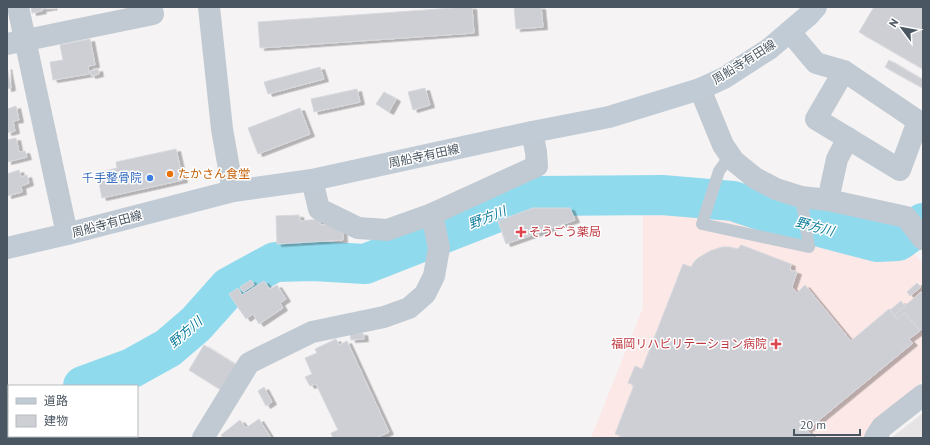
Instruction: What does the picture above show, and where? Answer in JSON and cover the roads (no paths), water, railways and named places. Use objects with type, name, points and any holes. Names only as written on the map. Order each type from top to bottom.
[{"type":"main road","name":"周船寺有田線","points":[[7,248],[233,191],[312,180],[532,132],[609,117],[700,89],[724,78],[769,49],[790,32],[816,7]]},
{"type":"street","points":[[18,7],[16,42],[67,234]]},
{"type":"street","points":[[16,42],[153,14],[152,7]]},
{"type":"street","points":[[209,7],[222,129],[233,191]]},
{"type":"street","points":[[790,32],[816,63],[844,71],[918,121],[900,170],[816,119],[844,71]]},
{"type":"street","points":[[700,89],[723,145],[725,163],[734,161],[755,178],[776,189],[801,197],[828,200],[906,217],[923,239]]},
{"type":"street","points":[[312,180],[319,209],[358,228],[387,230],[432,214],[538,166],[532,132]]},
{"type":"street","points":[[828,200],[838,159],[848,138]]},
{"type":"street","points":[[203,438],[249,363],[312,332],[384,317],[409,308],[425,294],[434,276],[439,248],[432,214]]},
{"type":"street","points":[[876,438],[882,428],[923,395]]},
{"type":"lane","points":[[725,163],[702,224],[809,247],[801,197]]},
{"type":"waterway","name":"野方川","points":[[86,385],[132,368],[168,348],[196,324],[229,287],[275,262],[313,261],[365,264],[539,196],[662,195],[733,201],[778,216],[877,242],[898,241],[923,223]]},
{"type":"place","name":"たかさん食堂","points":[[170,174]]},
{"type":"place","name":"千手整骨院","points":[[150,178]]},
{"type":"place","name":"そうごう薬局","points":[[521,232]]},
{"type":"place","name":"福岡リハビリテーション病院","points":[[776,344]]}]
